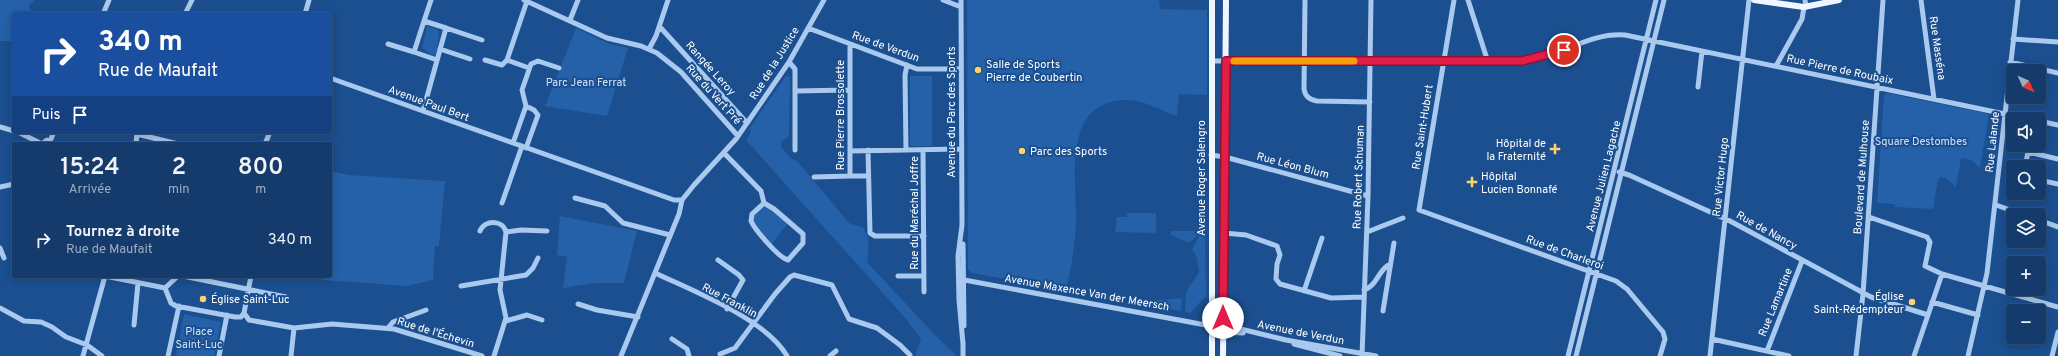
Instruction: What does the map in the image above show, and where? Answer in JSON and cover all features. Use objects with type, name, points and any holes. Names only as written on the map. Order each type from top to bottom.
[{"type":"main road","name":"Avenue Roger Salengro","points":[[1212,0],[1212,356]]},
{"type":"main road","name":"Avenue Roger Salengro","points":[[1223,356],[1226,0]]},
{"type":"main road","points":[[1754,0],[1805,7],[1839,0]]},
{"type":"street","points":[[104,12],[109,0]]},
{"type":"street","points":[[186,12],[192,0]]},
{"type":"street","points":[[306,12],[309,0]]},
{"type":"street","points":[[414,52],[431,0]]},
{"type":"street","points":[[570,20],[578,0]]},
{"type":"street","points":[[649,49],[660,27],[668,0]]},
{"type":"street","name":"Rue de la Justice","points":[[738,136],[789,62],[824,0]]},
{"type":"street","points":[[943,0],[961,7]]},
{"type":"street","name":"Avenue du Parc des Sports","points":[[960,0],[963,356]]},
{"type":"street","points":[[1305,0],[1304,89],[1310,99],[1317,101],[1370,102]]},
{"type":"street","name":"Rue Robert Schuman","points":[[1362,355],[1368,196],[1371,0]]},
{"type":"street","name":"Rue Saint-Hubert","points":[[1419,210],[1454,0]]},
{"type":"street","points":[[1468,0],[1488,62]]},
{"type":"street","name":"Avenue Julien Lagache","points":[[1568,356],[1656,0]]},
{"type":"street","name":"Avenue Julien Lagache","points":[[1576,356],[1664,0]]},
{"type":"street","name":"Rue Victor Hugo","points":[[1710,356],[1749,0]]},
{"type":"street","points":[[1776,66],[1802,19],[1805,0]]},
{"type":"street","name":"Boulevard de Mulhouse","points":[[1856,356],[1869,217],[1883,0]]},
{"type":"street","name":"Rue Masséna","points":[[1921,0],[1934,100]]},
{"type":"street","name":"Rue Lalande","points":[[1968,356],[1985,286],[1996,205],[2010,62],[2018,0]]},
{"type":"street","points":[[485,60],[502,65],[507,60],[525,1]]},
{"type":"street","name":"Rue du Vert Pré","points":[[525,1],[607,38],[649,49],[679,69],[738,136],[682,200],[679,214],[622,356]]},
{"type":"street","points":[[424,22],[482,40]]},
{"type":"street","name":"Rangée Leroy","points":[[660,27],[747,123]]},
{"type":"street","points":[[423,111],[446,28]]},
{"type":"street","name":"Rue de Verdun","points":[[808,28],[922,70],[961,69]]},
{"type":"street","name":"Rue Pierre de Roubaix","points":[[1212,61],[1488,62],[1532,60],[1609,35],[1625,35],[2005,114]]},
{"type":"street","points":[[2013,39],[2058,42]]},
{"type":"street","points":[[388,44],[437,60]]},
{"type":"street","name":"Rue Pierre Brossolette","points":[[814,177],[850,176],[850,44]]},
{"type":"street","points":[[440,50],[470,60]]},
{"type":"street","points":[[1698,87],[1702,51]]},
{"type":"street","points":[[507,60],[529,68]]},
{"type":"street","points":[[513,143],[526,106],[522,90],[529,68],[533,62],[538,61],[559,68]]},
{"type":"street","points":[[789,62],[794,67],[795,150]]},
{"type":"street","points":[[2010,62],[2058,73]]},
{"type":"street","points":[[906,150],[905,75],[907,65]]},
{"type":"street","name":"Avenue Paul Bert","points":[[332,79],[674,200],[682,200]]},
{"type":"street","points":[[795,91],[849,90]]},
{"type":"street","points":[[502,203],[538,114],[526,106]]},
{"type":"street","points":[[2046,122],[2058,125]]},
{"type":"street","points":[[0,127],[12,130]]},
{"type":"street","points":[[22,134],[38,142]]},
{"type":"street","points":[[141,134],[171,142]]},
{"type":"street","points":[[850,150],[961,149]]},
{"type":"street","points":[[868,150],[870,234],[875,236],[924,236]]},
{"type":"street","name":"Rue du Maréchal Joffre","points":[[923,150],[924,292]]},
{"type":"street","points":[[2026,160],[2028,152],[2058,159]]},
{"type":"street","points":[[724,153],[762,191],[764,203],[774,209],[803,234],[803,243],[788,260],[784,259],[765,242],[750,221],[752,214],[764,203]]},
{"type":"street","name":"Rue Léon Blum","points":[[1211,155],[1224,157],[1368,196]]},
{"type":"street","name":"Rue de Nancy","points":[[1614,172],[1621,173],[1725,219],[1863,294],[1928,315]]},
{"type":"street","points":[[850,176],[868,176]]},
{"type":"street","points":[[2046,181],[2058,184]]},
{"type":"street","points":[[0,186],[12,184]]},
{"type":"street","points":[[575,198],[605,206],[623,223],[670,235]]},
{"type":"street","points":[[1996,205],[2006,209]]},
{"type":"street","name":"Rue de Charleroi","points":[[1419,210],[1616,281],[1624,287],[1663,332],[1665,339],[1660,356]]},
{"type":"street","points":[[1869,217],[1927,237],[1930,242],[1924,265],[1942,274],[2058,305]]},
{"type":"street","points":[[1367,232],[1403,218]]},
{"type":"street","points":[[480,231],[483,225],[488,222],[502,225],[506,232],[500,290],[506,321],[494,356]]},
{"type":"street","points":[[2046,223],[2058,227]]},
{"type":"street","points":[[506,232],[521,230],[547,231]]},
{"type":"street","points":[[1224,232],[1244,234],[1275,245],[1280,254],[1276,265],[1276,281],[1298,290],[1304,290],[1331,298],[1364,297]]},
{"type":"street","points":[[1304,290],[1322,238]]},
{"type":"street","points":[[1383,311],[1394,243]]},
{"type":"street","points":[[0,248],[4,258]]},
{"type":"street","points":[[461,286],[526,274],[533,268],[538,258]]},
{"type":"street","points":[[718,260],[741,276],[743,280],[727,309]]},
{"type":"street","name":"Rue Lamartine","points":[[1767,351],[1802,260]]},
{"type":"street","points":[[1364,290],[1370,287],[1384,268],[1390,264]]},
{"type":"street","name":"Rue Franklin","points":[[655,273],[752,323],[770,336],[787,356]]},
{"type":"street","points":[[1914,356],[1942,274]]},
{"type":"street","points":[[720,354],[735,348],[752,323],[790,277],[796,275],[832,284],[849,318],[877,328],[900,345],[910,355]]},
{"type":"street","name":"Rue du Maréchal Joffre","points":[[898,276],[924,276]]},
{"type":"street","points":[[83,356],[104,278]]},
{"type":"street","points":[[114,278],[165,288]]},
{"type":"street","points":[[165,288],[176,278]]},
{"type":"street","points":[[192,278],[286,298]]},
{"type":"street","points":[[165,288],[171,303],[178,306],[238,318],[244,313],[250,278]]},
{"type":"street","name":"Avenue Maxence Van der Meersch","points":[[962,280],[1211,326]]},
{"type":"street","points":[[134,324],[138,283]]},
{"type":"street","points":[[1932,302],[1978,315]]},
{"type":"street","points":[[578,304],[597,310],[638,317]]},
{"type":"street","points":[[168,356],[178,306]]},
{"type":"street","points":[[0,308],[24,321],[48,324],[66,337],[87,345],[102,356]]},
{"type":"street","points":[[388,328],[393,322],[426,310]]},
{"type":"street","name":"Rue de l'Échevin","points":[[244,313],[249,320],[294,328],[332,324],[388,328],[482,356]]},
{"type":"street","points":[[219,356],[227,315]]},
{"type":"street","points":[[506,321],[527,315],[542,320]]},
{"type":"street","name":"Avenue de Verdun","points":[[1211,326],[1362,355],[1376,356]]},
{"type":"street","points":[[291,356],[294,328]]},
{"type":"street","name":"Avenue de Verdun","points":[[1224,328],[1340,356]]},
{"type":"street","points":[[2052,356],[2058,332]]},
{"type":"street","points":[[672,339],[687,349],[689,356]]},
{"type":"street","points":[[1712,339],[1789,356]]},
{"type":"street","points":[[830,356],[836,351]]},
{"type":"green space","points":[[0,0],[34,0],[29,6],[33,12],[12,12],[12,41],[0,41]]},
{"type":"green space","name":"Parc des Sports","points":[[967,0],[1159,0],[1160,9],[1207,10],[1207,95],[1179,94],[1177,116],[1145,103],[1132,100],[1105,104],[1090,114],[1082,129],[1077,146],[1075,166],[1075,241],[1066,290],[972,273],[968,270]]},
{"type":"green space","points":[[427,26],[437,29],[439,32],[437,52],[434,56],[422,48]]},
{"type":"green space","name":"Parc Jean Ferrat","points":[[576,28],[609,44],[628,48],[607,116],[545,106]]},
{"type":"green space","points":[[786,76],[790,77],[789,136],[781,142],[781,147],[792,159],[797,161],[850,224],[863,227],[869,240],[867,262],[934,334],[957,356],[915,356],[921,339],[906,319],[746,140],[751,132],[749,129]]},
{"type":"green space","points":[[910,76],[932,76],[932,146],[910,146]]},
{"type":"green space","name":"Square Destombes","points":[[1887,93],[1989,114],[1980,168],[1971,160],[1961,158],[1956,187],[1947,179],[1941,177],[1938,179],[1933,209],[1894,207],[1895,204],[1877,203],[1884,96]]},
{"type":"green space","points":[[332,171],[349,175],[445,181],[439,246],[435,246],[433,280],[407,286],[322,280],[322,278],[332,278]]},
{"type":"green space","points":[[763,206],[773,210],[788,223],[771,245],[752,220],[753,215]]},
{"type":"green space","points":[[1127,213],[1156,213],[1156,233],[1115,232],[1117,217],[1127,217]]},
{"type":"green space","points":[[560,216],[637,231],[624,283],[595,283],[563,288],[567,257],[557,255]]},
{"type":"green space","points":[[1171,231],[1199,231],[1196,237],[1189,243],[1171,235]]},
{"type":"green space","points":[[1201,232],[1205,233],[1206,296],[1190,313],[1185,312],[1186,292],[1199,272],[1196,255],[1192,250]]},
{"type":"green space","points":[[1182,298],[1181,311],[1148,305],[1149,301]]},
{"type":"green space","name":"Place Saint-Luc","points":[[184,314],[221,322],[214,356],[176,356]]},
{"type":"slow traffic","points":[[1234,61],[1354,61]]},
{"type":"place","name":"Salle de Sports Pierre de Coubertin","points":[[978,70]]},
{"type":"place","name":"Hôpital de la Fraternité","points":[[1555,149]]},
{"type":"place","name":"Parc des Sports","points":[[1022,151]]},
{"type":"place","name":"Hôpital Lucien Bonnafé","points":[[1472,182]]},
{"type":"place","name":"Église Saint-Luc","points":[[203,299]]},
{"type":"place","name":"Église Saint-Rédempteur","points":[[1912,302]]},
{"type":"route","points":[[1223,318],[1226,61],[1522,61],[1532,60],[1564,50]]}]
